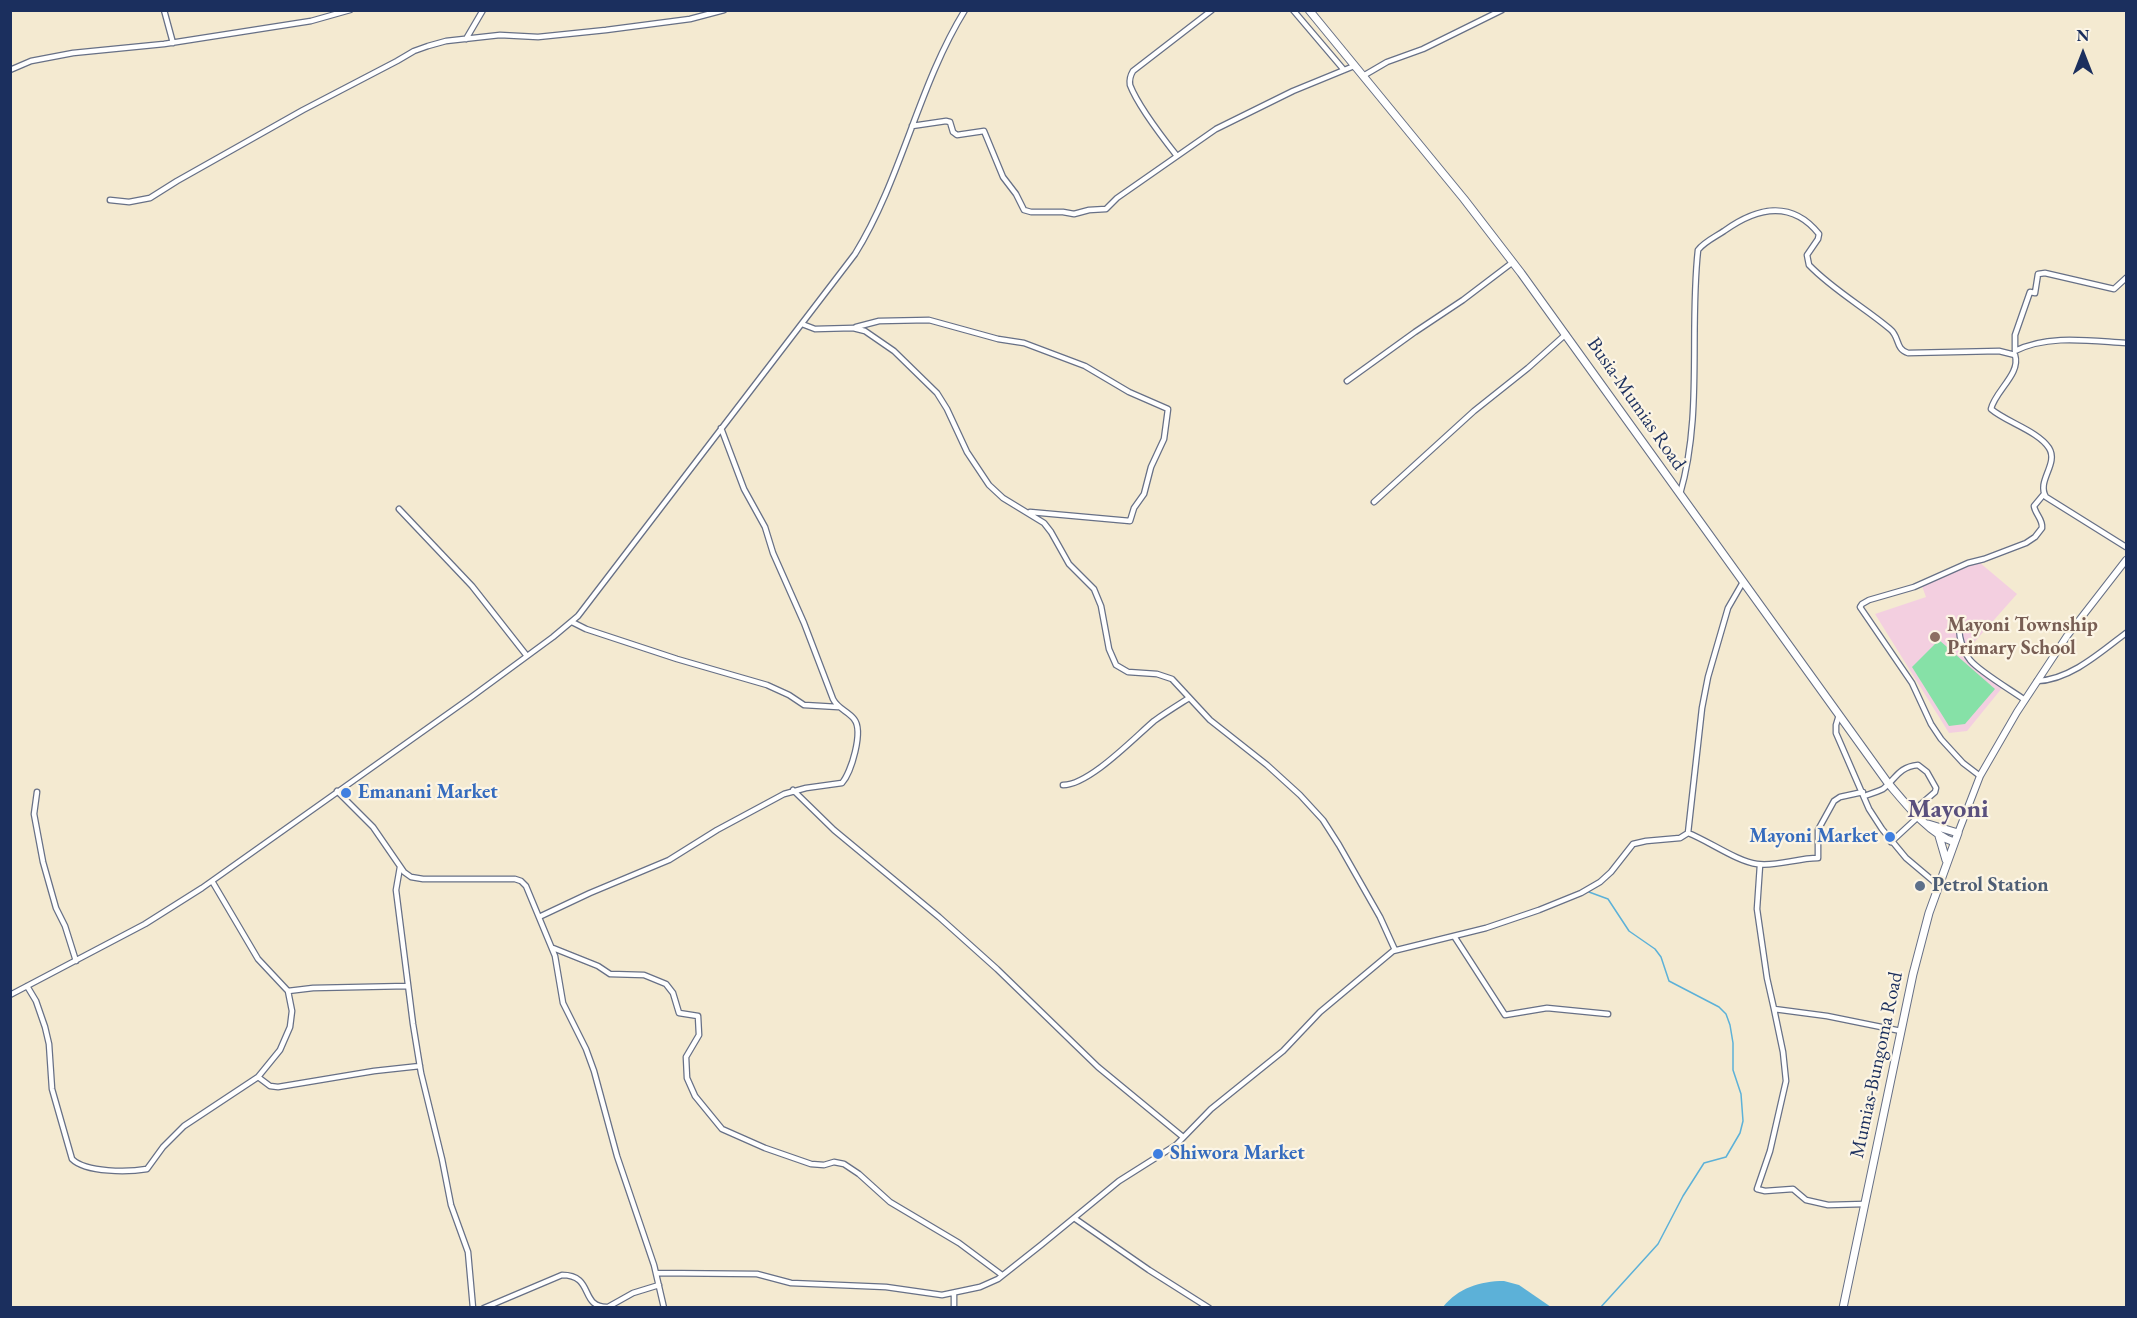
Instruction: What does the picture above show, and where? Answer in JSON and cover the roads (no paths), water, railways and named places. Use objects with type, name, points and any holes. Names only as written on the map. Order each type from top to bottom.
[{"type":"highway","name":"Busia-Mumias Road","points":[[1309,10],[1513,262],[1888,783],[1915,814],[1939,836],[1954,842]]},
{"type":"highway","name":"Busia-Mumias Road","points":[[1928,824],[1958,833]]},
{"type":"highway","name":"Mumias-Bungoma Road","points":[[1843,1308],[1900,1031],[1921,942],[1946,861],[1958,833]]},
{"type":"highway","name":"Busia-Mumias Road","points":[[1939,836],[1946,861]]},
{"type":"main road","points":[[1958,833],[1980,776],[2025,699],[2067,636],[2127,560]]},
{"type":"street","points":[[164,10],[173,43]]},
{"type":"street","points":[[10,70],[31,61],[73,53],[173,43],[311,21],[350,10]]},
{"type":"street","points":[[466,39],[483,10]]},
{"type":"street","points":[[110,200],[145,201],[205,165],[414,51],[436,44],[506,35],[538,37],[606,30],[690,19],[724,10]]},
{"type":"street","points":[[10,995],[145,924],[212,881],[572,622],[602,587],[864,240],[947,43],[965,10]]},
{"type":"street","points":[[1177,156],[1147,115],[1130,83],[1130,76],[1133,71],[1212,10]]},
{"type":"street","points":[[1293,10],[1344,70]]},
{"type":"street","points":[[1363,76],[1502,10]]},
{"type":"street","points":[[912,126],[946,121],[951,124],[957,135],[985,132],[1003,177],[1016,194],[1022,209],[1030,212],[1074,214],[1110,207],[1114,201],[1221,126],[1293,91],[1354,66]]},
{"type":"street","points":[[1680,494],[1689,460],[1693,420],[1698,250],[1742,218],[1767,211],[1785,210],[1811,225],[1819,232],[1819,238],[1807,255],[1808,264],[1862,309],[1890,328],[1895,334],[1899,347],[1908,353],[2014,352],[2041,344],[2072,339],[2127,343]]},
{"type":"street","points":[[1347,381],[1513,262]]},
{"type":"street","points":[[1980,776],[1963,763],[1941,739],[1931,724],[1912,682],[1860,607],[1862,603],[1869,600],[1924,584],[1968,563],[2032,540],[2042,528],[2042,522],[2034,506],[2044,494],[2044,484],[2051,460],[2049,448],[2040,439],[1990,408],[2014,369],[2017,359],[2014,352],[2015,335],[2030,292],[2035,293],[2038,274],[2045,273],[2114,289],[2127,278]]},
{"type":"street","points":[[802,324],[814,329],[853,328],[879,321],[925,319],[998,339],[1024,343],[1085,366],[1128,392],[1168,410],[1164,439],[1151,467],[1144,494],[1134,508],[1130,521],[1028,512]]},
{"type":"street","points":[[853,328],[866,331],[881,341],[937,393],[967,452],[991,488],[1047,526],[1067,561],[1089,582],[1097,594],[1109,649],[1116,665],[1128,672],[1168,676],[1210,720],[1288,783],[1323,820],[1380,917],[1395,950]]},
{"type":"street","points":[[1374,502],[1474,411],[1566,334]]},
{"type":"street","points":[[539,917],[669,860],[717,830],[793,790],[841,784],[852,760],[858,731],[854,718],[838,707],[833,699],[765,527],[744,489],[721,428]]},
{"type":"street","points":[[2044,494],[2055,504],[2127,547]]},
{"type":"street","points":[[399,509],[472,586],[527,656]]},
{"type":"street","points":[[1688,833],[1702,708],[1708,677],[1728,608],[1743,582]]},
{"type":"street","points":[[572,622],[586,629],[677,659],[767,685],[804,705],[838,707]]},
{"type":"street","points":[[1961,624],[1960,636],[1969,659],[2025,699]]},
{"type":"street","points":[[2037,681],[2052,680],[2064,674],[2127,633]]},
{"type":"street","points":[[1063,785],[1074,784],[1093,773],[1156,720],[1190,698]]},
{"type":"street","points":[[1839,715],[1836,733],[1874,818],[1891,842],[1938,885]]},
{"type":"street","points":[[1688,833],[1748,862],[1760,865],[1818,858],[1818,830],[1834,801],[1840,797],[1881,789],[1899,772],[1918,765],[1936,784],[1936,790],[1891,842]]},
{"type":"street","points":[[793,790],[834,830],[997,969],[1098,1067],[1183,1137]]},
{"type":"street","points":[[337,791],[373,826],[406,874],[414,878],[519,880],[526,886],[553,948],[561,997],[594,1071],[617,1156],[656,1273],[664,1308]]},
{"type":"street","points":[[37,792],[34,814],[43,862],[56,908],[65,926],[76,960]]},
{"type":"street","points":[[656,1273],[757,1274],[806,1285],[873,1286],[934,1295],[954,1294],[980,1287],[1002,1275],[1119,1180],[1171,1149],[1211,1109],[1283,1051],[1320,1012],[1395,950],[1499,924],[1531,913],[1591,888],[1611,872],[1633,844],[1680,838],[1688,833]]},
{"type":"street","points":[[1760,865],[1757,909],[1767,978],[1783,1052],[1786,1083],[1770,1151],[1756,1189],[1765,1191],[1793,1189],[1798,1191],[1804,1199],[1828,1205],[1865,1204]]},
{"type":"street","points":[[400,867],[396,890],[420,1066],[451,1205],[468,1252],[473,1308]]},
{"type":"street","points":[[27,986],[36,1001],[45,1027],[49,1044],[52,1089],[68,1149],[74,1161],[81,1166],[109,1170],[147,1169],[163,1147],[184,1126],[258,1077],[280,1050],[289,1032],[292,1011],[288,991],[258,959],[212,881]]},
{"type":"street","points":[[1454,936],[1505,1015],[1547,1008],[1608,1014]]},
{"type":"street","points":[[553,948],[598,966],[611,974],[641,975],[660,981],[672,989],[679,1013],[698,1016],[699,1035],[686,1057],[687,1078],[695,1095],[724,1130],[811,1164],[822,1166],[834,1162],[844,1164],[859,1174],[890,1202],[959,1243],[1002,1275]]},
{"type":"street","points":[[288,991],[313,988],[408,986]]},
{"type":"street","points":[[1774,1009],[1827,1016],[1900,1031]]},
{"type":"street","points":[[258,1077],[270,1086],[279,1088],[374,1071],[420,1066]]},
{"type":"street","points":[[1074,1218],[1209,1308]]},
{"type":"street","points":[[484,1308],[562,1275],[579,1279],[593,1301],[604,1307],[633,1293],[659,1285]]},
{"type":"street","points":[[954,1294],[954,1308]]},
{"type":"water","points":[[1504,1281],[1519,1285],[1551,1307],[1443,1307],[1455,1295],[1470,1287],[1486,1282]]},
{"type":"waterway","points":[[1589,892],[1608,899],[1629,931],[1655,949],[1661,957],[1669,981],[1719,1007],[1726,1014],[1733,1043],[1733,1070],[1741,1094],[1743,1121],[1740,1133],[1726,1157],[1704,1163],[1683,1196],[1658,1244],[1600,1308]]},
{"type":"place","name":"Mayoni Township Primary School","points":[[1935,637]]},
{"type":"place","name":"Emanani Market","points":[[346,793]]},
{"type":"place","name":"Mayoni Market","points":[[1890,837]]},
{"type":"place","name":"Petrol Station","points":[[1920,886]]},
{"type":"place","name":"Shiwora Market","points":[[1158,1154]]},
{"type":"district","name":"Mayoni","points":[[1948,810]]}]
